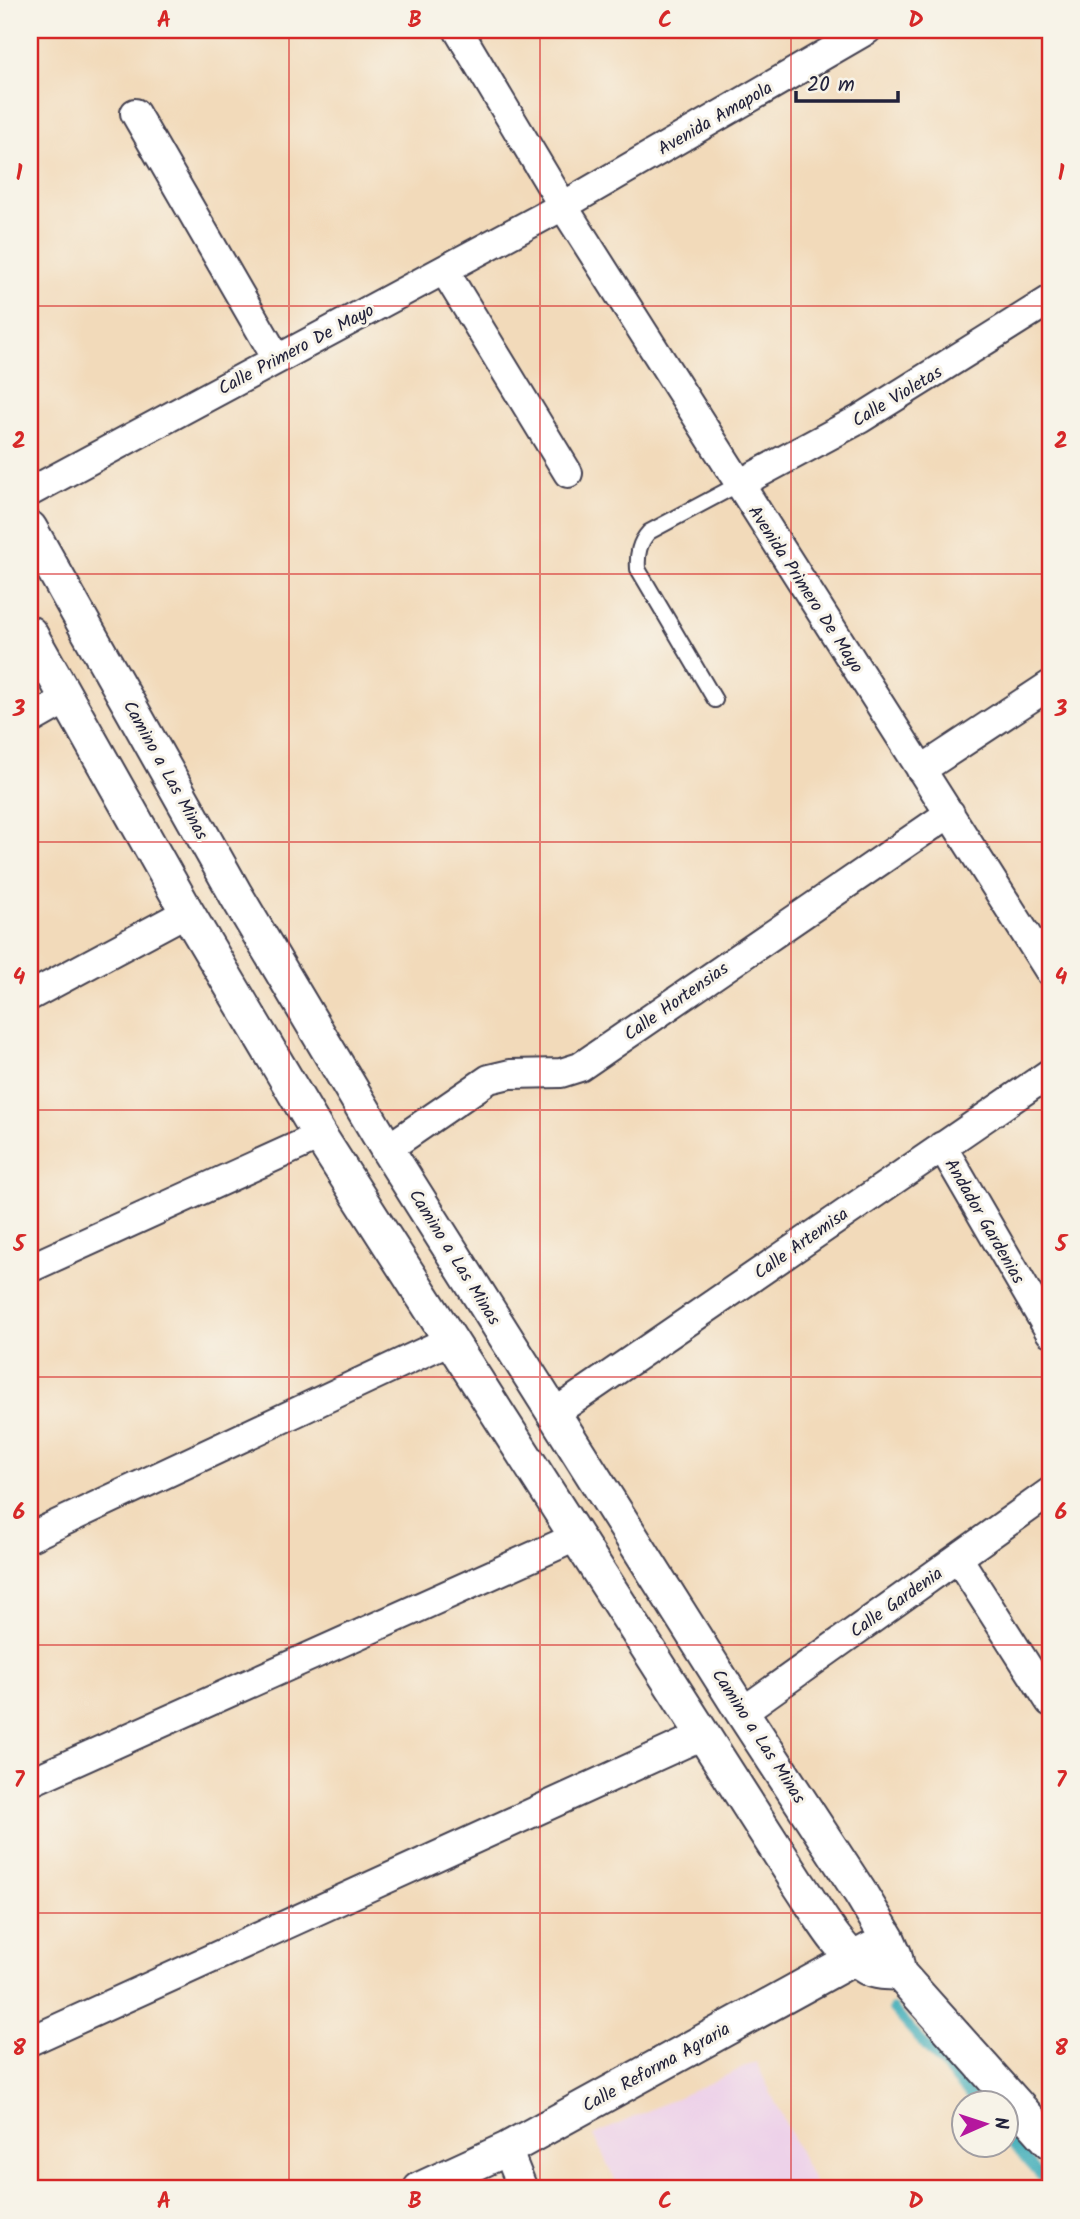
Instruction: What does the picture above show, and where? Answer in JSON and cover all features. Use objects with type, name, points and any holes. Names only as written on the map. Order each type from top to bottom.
[{"type":"street","name":"Avenida Primero De Mayo","points":[[458,30],[563,206],[1050,972]]},
{"type":"street","name":"Avenida Amapola","points":[[563,206],[866,30]]},
{"type":"street","points":[[135,113],[277,359]]},
{"type":"street","name":"Calle Primero De Mayo","points":[[30,492],[563,206]]},
{"type":"street","points":[[444,270],[568,473]]},
{"type":"street","name":"Calle Violetas","points":[[739,484],[860,419],[1050,299]]},
{"type":"street","name":"Camino a Las Minas","points":[[30,528],[236,895],[387,1149],[742,1712],[888,1938],[898,1973],[1050,2142]]},
{"type":"street","points":[[30,633],[187,912],[320,1136],[829,1928],[854,1959],[868,1969],[898,1973]]},
{"type":"street","points":[[921,770],[1050,685]]},
{"type":"street","points":[[30,720],[67,699]]},
{"type":"street","name":"Calle Hortensias","points":[[387,1149],[489,1079],[510,1074],[561,1073],[580,1067],[950,813]]},
{"type":"street","points":[[30,996],[187,912]]},
{"type":"street","name":"Calle Artemisa","points":[[553,1413],[1050,1073]]},
{"type":"street","points":[[30,1268],[320,1136]]},
{"type":"street","name":"Andador Gardenias","points":[[942,1146],[1050,1332]]},
{"type":"street","points":[[30,1537],[450,1340]]},
{"type":"street","name":"Calle Gardenia","points":[[742,1712],[1050,1492]]},
{"type":"street","points":[[30,1782],[576,1537]]},
{"type":"street","points":[[958,1558],[1050,1702]]},
{"type":"street","points":[[30,2042],[704,1735]]},
{"type":"street","name":"Calle Reforma Agraria","points":[[420,2189],[507,2149],[888,1938]]},
{"type":"street","points":[[507,2149],[523,2189]]},
{"type":"lane","points":[[715,700],[638,569],[637,558],[642,540],[649,532],[739,484]]},
{"type":"shaded area","points":[[756,2062],[817,2189],[619,2189],[594,2135]]},
{"type":"waterway","points":[[893,2009],[965,2090]]},
{"type":"waterway","points":[[1020,2153],[1050,2186]]}]
